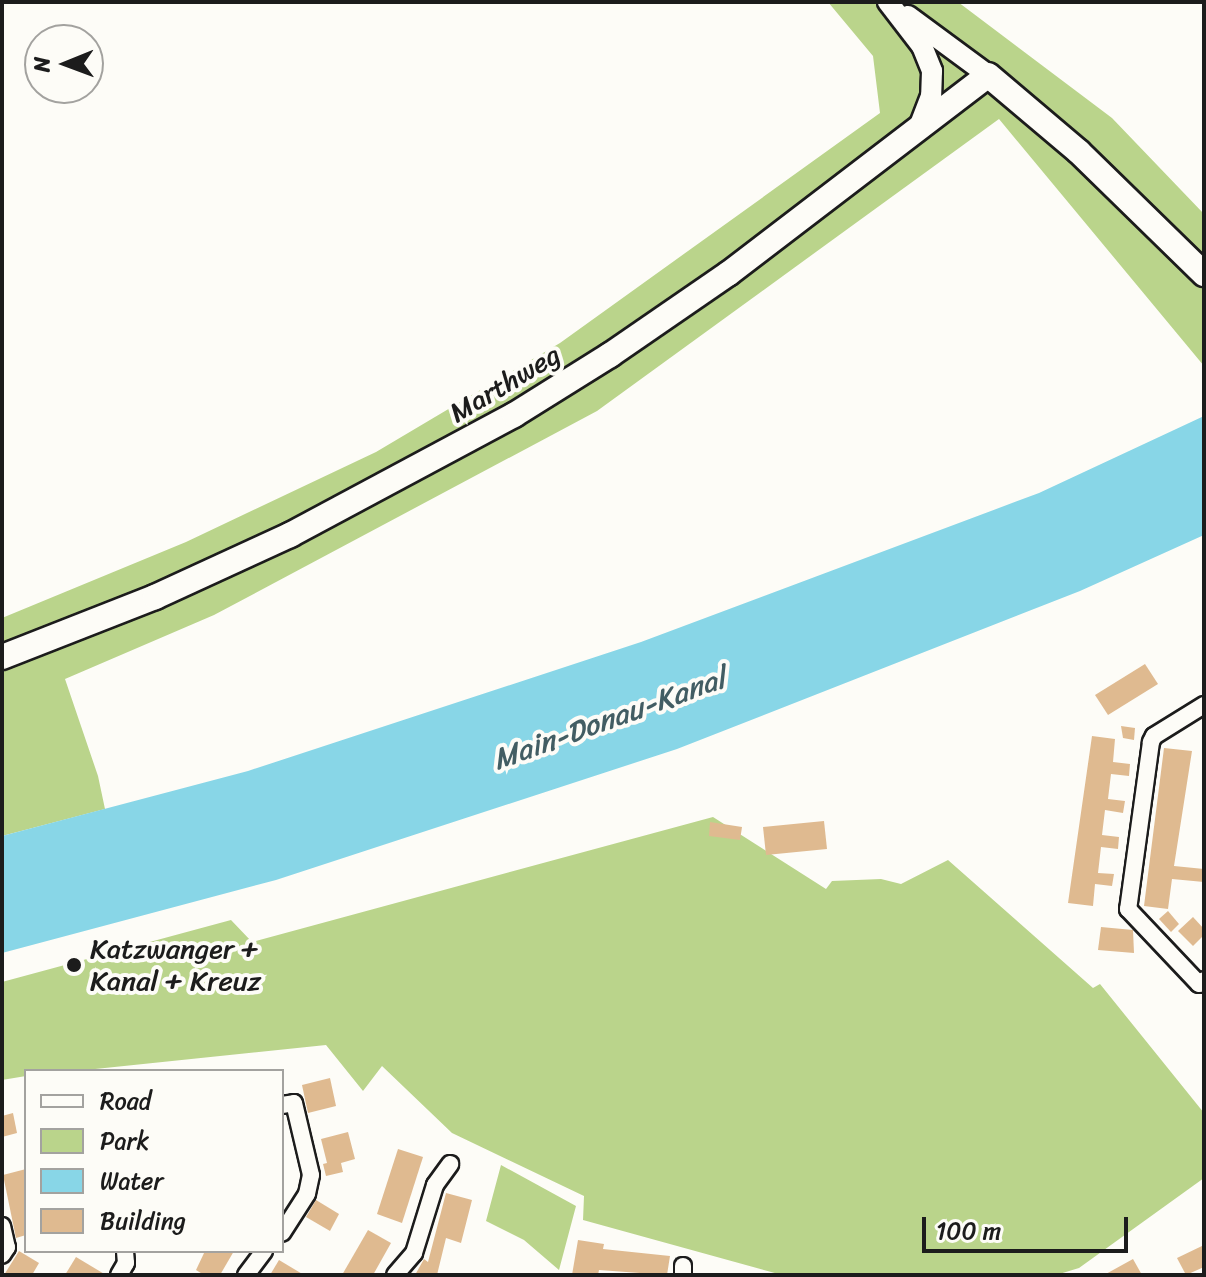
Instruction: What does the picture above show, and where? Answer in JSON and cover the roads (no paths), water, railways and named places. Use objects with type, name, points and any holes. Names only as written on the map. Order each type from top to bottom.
[{"type":"main road","name":"Marthweg","points":[[2,657],[155,597],[252,553],[470,440],[655,325],[785,232],[988,75]]},
{"type":"main road","points":[[988,75],[1091,163],[1204,274]]},
{"type":"street","points":[[888,2],[988,75]]},
{"type":"street","points":[[888,2],[922,46],[932,71],[931,96],[918,130]]},
{"type":"street","points":[[1204,705],[1156,734],[1151,742],[1128,909],[1199,984],[1204,980]]},
{"type":"street","points":[[284,1105],[294,1103],[311,1175],[307,1194],[284,1230]]},
{"type":"street","points":[[395,1275],[414,1253],[435,1185],[450,1164]]},
{"type":"street","points":[[2,1226],[7,1247],[2,1255]]},
{"type":"street","points":[[119,1275],[126,1263],[125,1253]]},
{"type":"street","points":[[246,1275],[262,1253]]},
{"type":"water","name":"Main-Donau-Kanal","points":[[1204,416],[1204,535],[1080,591],[677,749],[276,880],[2,953],[2,836],[248,771],[641,642],[1039,493]]},
{"type":"place","name":"Katzwanger + Kanal + Kreuz","points":[[74,965]]}]
